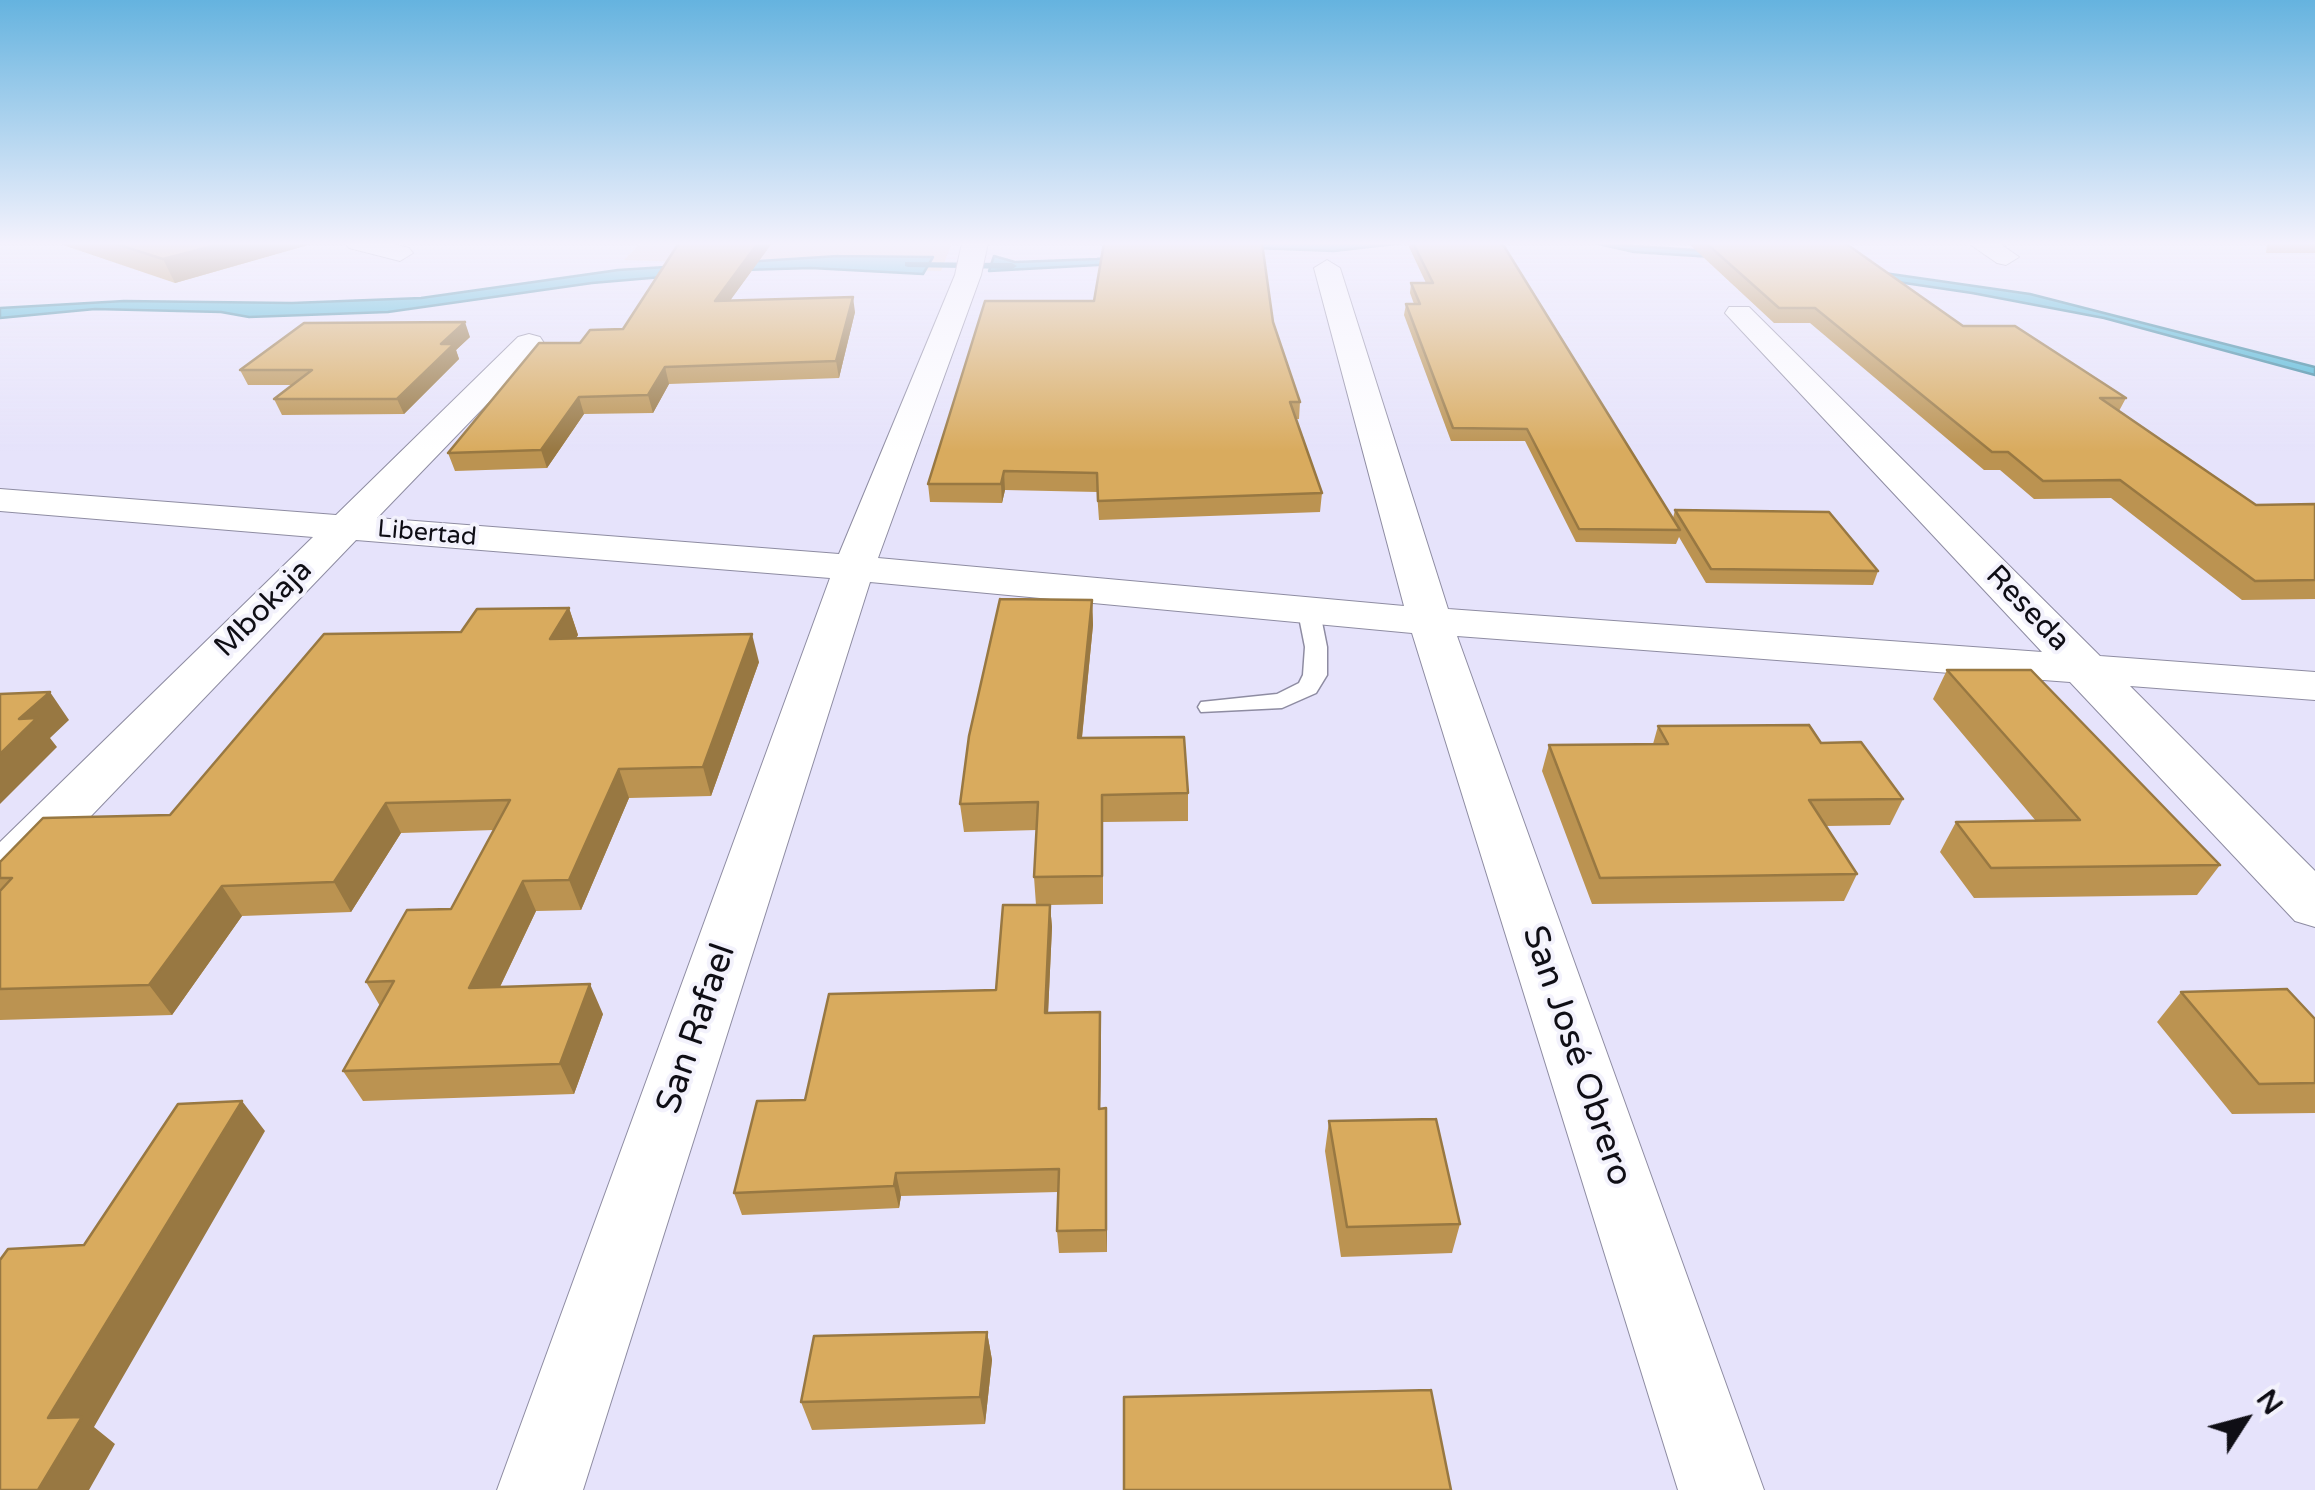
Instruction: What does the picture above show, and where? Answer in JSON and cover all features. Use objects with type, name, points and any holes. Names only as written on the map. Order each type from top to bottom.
[{"type":"street","name":"San Rafael","points":[[540,1490],[854,568],[951,313]]},
{"type":"street","name":"San José Obrero","points":[[1340,313],[1430,621],[1721,1490]]},
{"type":"street","name":"Reseda","points":[[1739,313],[2315,906]]},
{"type":"street","name":"Mbokaja","points":[[0,876],[529,344]]},
{"type":"street","name":"Libertad","points":[[0,500],[854,568],[1309,612],[2315,686]]},
{"type":"lane","points":[[1210,707],[1282,701],[1308,688],[1316,675],[1316,647],[1309,612]]},
{"type":"water","points":[[0,313],[58,313],[0,318]]},
{"type":"water","points":[[224,313],[373,313],[249,317]]},
{"type":"water","points":[[2075,313],[2102,313],[2315,367],[2315,375]]},
{"type":"building","points":[[634,313],[849,313],[836,361],[665,367],[648,395],[579,397],[541,450],[448,453],[539,343],[580,343],[590,330],[623,329]]},
{"type":"building","points":[[981,313],[1272,313],[1300,402],[1290,402],[1322,493],[1098,501],[1097,473],[1004,471],[1001,484],[928,484]]},
{"type":"building","points":[[1409,313],[1545,313],[1680,530],[1579,529],[1527,429],[1453,428]]},
{"type":"building","points":[[1821,313],[1944,313],[1963,326],[2015,326],[2126,398],[2100,398],[2256,505],[2315,504],[2315,580],[2255,581],[2120,480],[2043,481],[2008,452],[1992,452]]},
{"type":"building","points":[[465,322],[441,344],[454,344],[397,399],[274,399],[312,370],[240,370],[304,323]]},
{"type":"building","points":[[1675,510],[1829,512],[1878,571],[1711,569]]},
{"type":"building","points":[[1000,599],[1092,600],[1078,738],[1184,737],[1188,793],[1102,795],[1102,876],[1034,877],[1038,802],[960,804],[969,736]]},
{"type":"building","points":[[569,608],[550,639],[752,634],[703,767],[619,769],[569,880],[523,881],[469,988],[590,984],[560,1064],[343,1071],[394,981],[366,982],[407,910],[451,909],[510,800],[386,803],[334,882],[222,886],[149,985],[0,989],[0,891],[12,878],[0,878],[0,862],[43,818],[170,815],[324,634],[461,632],[477,609]]},
{"type":"building","points":[[1947,670],[2031,670],[2220,865],[1991,868],[1956,822],[2080,820]]},
{"type":"building","points":[[50,692],[19,719],[37,718],[0,754],[0,694]]},
{"type":"building","points":[[1809,725],[1821,743],[1861,742],[1903,799],[1809,800],[1857,874],[1600,878],[1549,745],[1668,744],[1658,726]]},
{"type":"building","points":[[1003,905],[1050,905],[1045,1013],[1100,1012],[1099,1109],[1106,1108],[1106,1230],[1057,1231],[1059,1169],[896,1173],[894,1186],[734,1193],[757,1101],[805,1100],[829,994],[996,990]]},
{"type":"building","points":[[2287,989],[2315,1019],[2315,1083],[2259,1084],[2181,992]]},
{"type":"building","points":[[242,1101],[48,1418],[82,1417],[38,1490],[0,1490],[0,1260],[8,1249],[84,1245],[178,1104]]},
{"type":"building","points":[[1436,1119],[1460,1224],[1347,1227],[1329,1121]]},
{"type":"building","points":[[987,1332],[980,1397],[801,1402],[814,1336]]},
{"type":"building","points":[[1431,1390],[1451,1490],[1124,1490],[1124,1397]]}]
